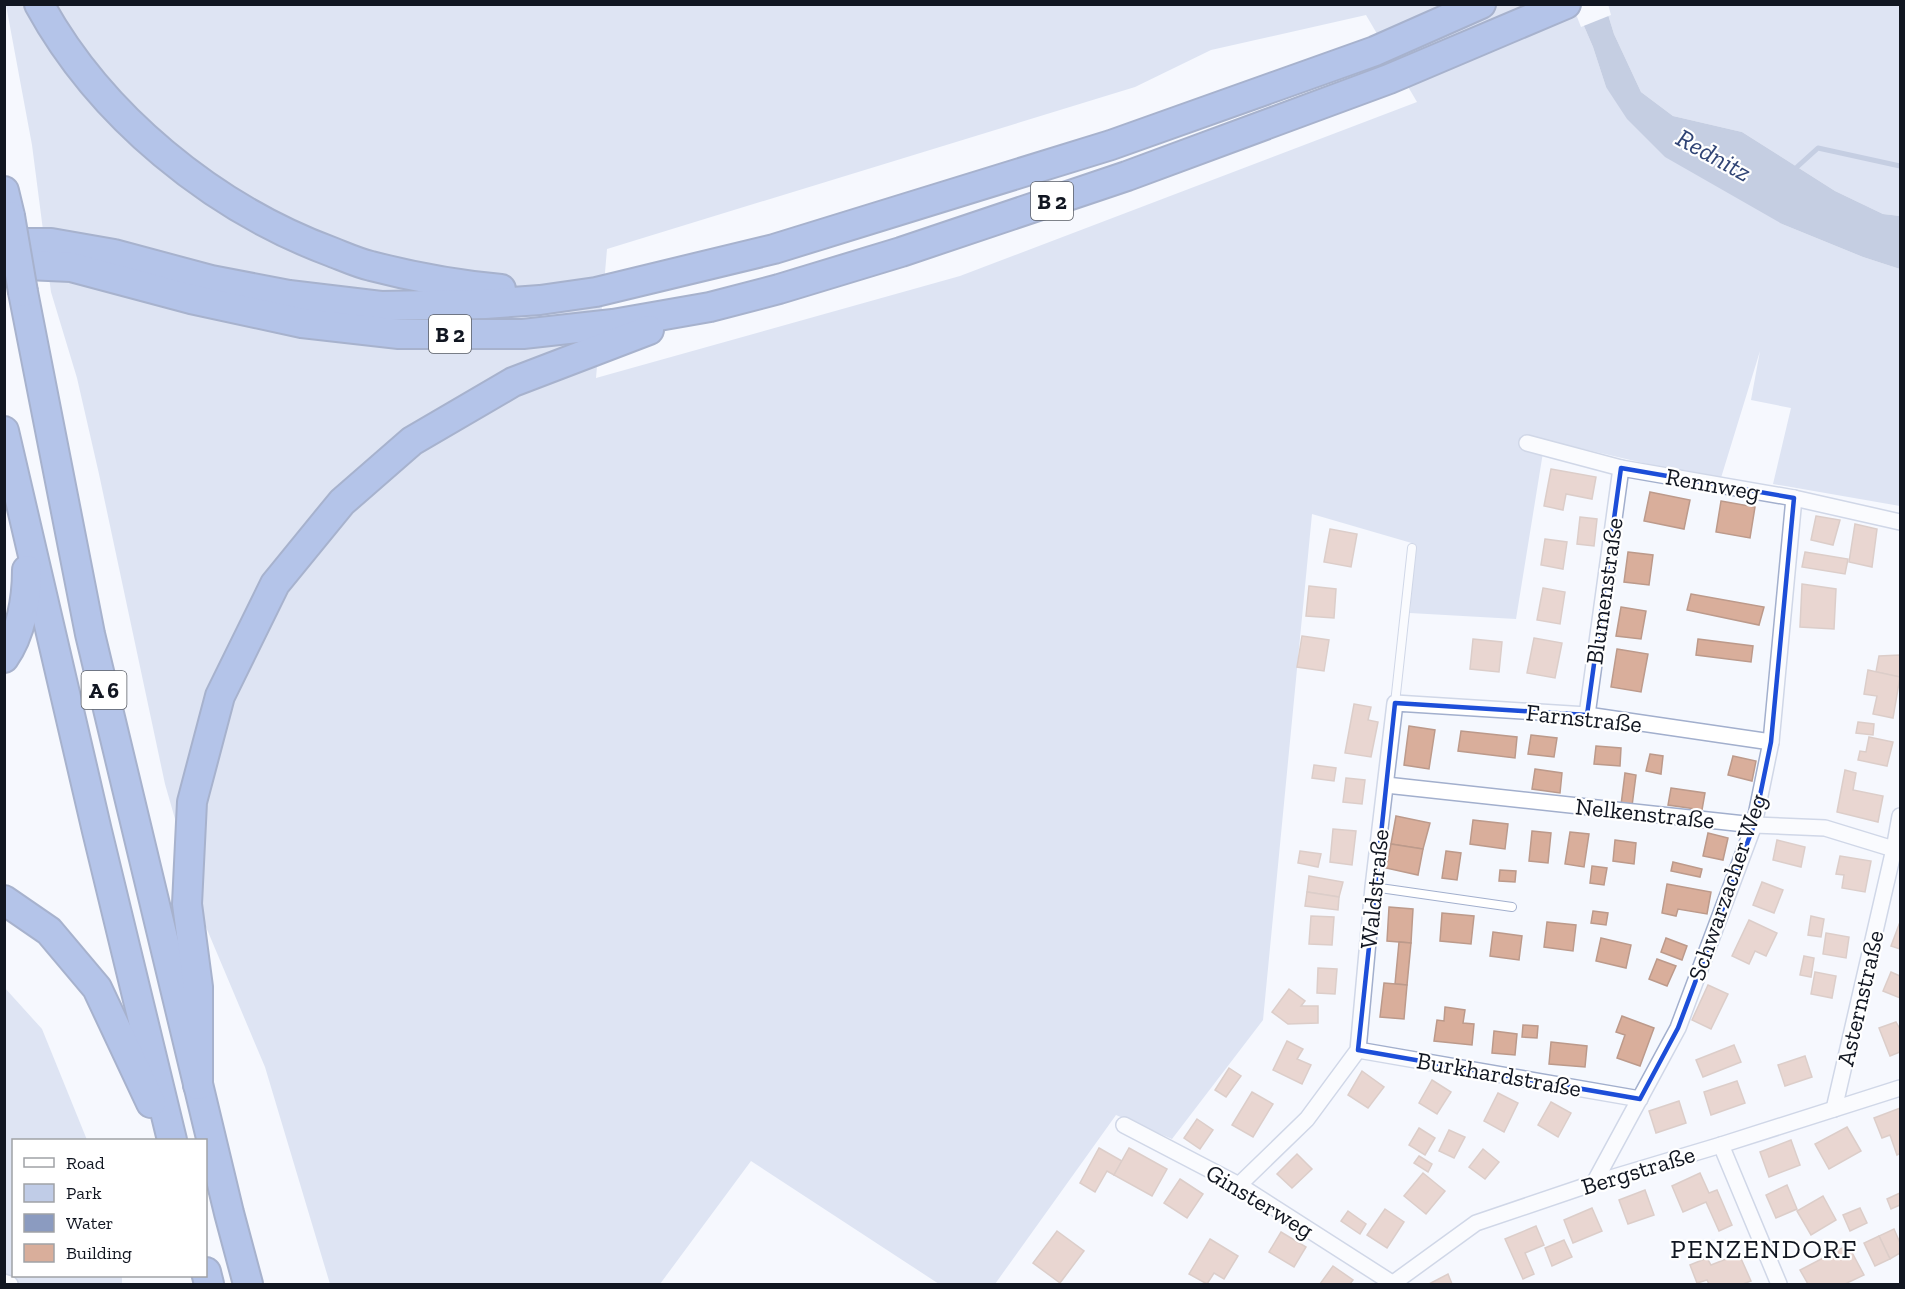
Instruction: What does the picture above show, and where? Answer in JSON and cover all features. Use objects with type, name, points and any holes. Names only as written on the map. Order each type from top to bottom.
[{"type":"highway","points":[[39,4],[54,32],[101,93],[152,143],[198,181],[241,209],[302,241],[369,266],[478,287],[596,292]]},
{"type":"highway","name":"B 2","points":[[6,217],[51,243],[114,254],[211,280],[289,295],[381,306],[485,304],[540,300],[596,292],[774,249],[1111,145],[1375,51],[1481,4]]},
{"type":"highway","name":"B 2","points":[[4,264],[72,267],[191,299],[302,323],[399,334],[523,334],[614,324],[710,307],[779,289],[924,244],[1126,176],[1389,79],[1566,4]]},
{"type":"highway","name":"A 6","points":[[6,217],[23,292],[90,634],[248,1284]]},
{"type":"highway","points":[[198,1085],[198,987],[187,904],[192,802],[220,696],[275,584],[342,502],[412,441],[513,382],[710,307]]},
{"type":"highway","name":"A 6","points":[[4,431],[172,1138]]},
{"type":"highway","points":[[4,658],[11,649],[25,603],[26,592],[27,572],[16,487]]},
{"type":"highway","points":[[4,900],[49,931],[97,988],[146,1095],[172,1138]]},
{"type":"street","name":"Rennweg","points":[[1527,442],[1621,468],[1794,498],[1900,522]]},
{"type":"street","name":"Blumenstraße","points":[[1587,715],[1621,468]]},
{"type":"street","name":"Schwarzacher Weg","points":[[1594,1183],[1678,1028],[1754,825],[1772,742],[1794,498]]},
{"type":"street","name":"Farnstraße","points":[[1395,703],[1587,715],[1772,742]]},
{"type":"street","name":"Waldstraße","points":[[1358,1050],[1373,887],[1395,703]]},
{"type":"street","name":"Nelkenstraße","points":[[1386,785],[1754,825],[1825,828],[1898,850]]},
{"type":"street","name":"Asternstraße","points":[[1834,1109],[1898,850],[1900,816]]},
{"type":"street","name":"Burkhardstraße","points":[[1358,1050],[1641,1099]]},
{"type":"street","points":[[1239,1185],[1307,1119],[1358,1050]]},
{"type":"street","name":"Bergstraße","points":[[1392,1284],[1476,1223],[1594,1183],[1900,1089]]},
{"type":"street","name":"Ginsterweg","points":[[1124,1125],[1239,1185],[1392,1284]]},
{"type":"street","points":[[1721,1145],[1779,1284]]},
{"type":"street","points":[[4,1282],[10,1284]]},
{"type":"lane","name":"Waldstraße","points":[[1395,703],[1412,548]]},
{"type":"lane","points":[[1373,887],[1512,907]]},
{"type":"highlighted area","points":[[1621,468],[1794,498],[1771,742],[1754,825],[1678,1028],[1640,1099],[1358,1050],[1395,703],[1587,715]]},
{"type":"green space","points":[[6,5],[1575,5],[1593,47],[1606,87],[1782,224],[1863,257],[1900,269],[1900,506],[1773,484],[1791,408],[1751,400],[1760,351],[1720,481],[1545,440],[1516,619],[1410,613],[1415,544],[1312,514],[1263,1020],[1172,1139],[1116,1115],[995,1284],[939,1284],[751,1161],[660,1284],[330,1284],[265,1067],[206,927],[165,784],[77,378],[51,292],[32,145]],"holes":[[[1366,15],[1417,102],[960,276],[596,378],[607,249],[1135,87],[1211,50]]]},
{"type":"green space","points":[[1605,5],[1900,5],[1900,216],[1883,214],[1835,191],[1742,132],[1673,116],[1641,92],[1614,34]]},
{"type":"green space","points":[[4,987],[42,1029],[87,1139],[12,1139],[12,1277],[122,1277],[122,1284],[5,1284]]},
{"type":"water","name":"Rednitz","points":[[1575,5],[1605,5],[1614,34],[1641,92],[1673,116],[1742,132],[1835,191],[1883,214],[1900,216],[1900,269],[1863,257],[1782,224],[1665,157],[1627,119],[1606,87],[1593,47]]},
{"type":"pier","points":[[1572,4],[1608,4],[1611,15],[1581,27]]},
{"type":"building","points":[[1551,469],[1596,477],[1592,499],[1566,494],[1563,510],[1544,506]]},
{"type":"building","points":[[1650,492],[1690,500],[1684,529],[1644,521]]},
{"type":"building","points":[[1721,501],[1755,507],[1750,538],[1716,532]]},
{"type":"building","points":[[1816,516],[1840,520],[1833,545],[1811,540]]},
{"type":"building","points":[[1580,517],[1597,519],[1594,546],[1577,544]]},
{"type":"building","points":[[1855,524],[1877,529],[1872,567],[1849,562]]},
{"type":"building","points":[[1330,529],[1357,534],[1351,567],[1324,562]]},
{"type":"building","points":[[1545,539],[1567,542],[1563,569],[1541,565]]},
{"type":"building","points":[[1628,552],[1653,555],[1649,585],[1624,582]]},
{"type":"building","points":[[1805,552],[1848,559],[1845,574],[1802,567]]},
{"type":"building","points":[[1802,584],[1836,589],[1834,629],[1800,627]]},
{"type":"building","points":[[1309,586],[1336,589],[1334,618],[1306,616]]},
{"type":"building","points":[[1543,588],[1565,592],[1560,624],[1537,620]]},
{"type":"building","points":[[1691,594],[1764,607],[1759,625],[1687,610]]},
{"type":"building","points":[[1621,607],[1646,611],[1641,639],[1616,636]]},
{"type":"building","points":[[1302,636],[1329,640],[1324,671],[1297,667]]},
{"type":"building","points":[[1534,638],[1562,643],[1555,678],[1527,673]]},
{"type":"building","points":[[1473,639],[1502,642],[1499,672],[1470,669]]},
{"type":"building","points":[[1698,639],[1753,646],[1751,662],[1696,655]]},
{"type":"building","points":[[1617,649],[1648,654],[1641,692],[1611,687]]},
{"type":"building","points":[[1900,655],[1900,677],[1876,672],[1879,656]]},
{"type":"building","points":[[1868,670],[1900,677],[1893,718],[1873,714],[1877,696],[1864,694]]},
{"type":"building","points":[[1354,704],[1371,707],[1368,720],[1378,722],[1371,757],[1345,753]]},
{"type":"building","points":[[1858,722],[1874,724],[1873,735],[1856,733]]},
{"type":"building","points":[[1409,726],[1435,730],[1429,769],[1404,765]]},
{"type":"building","points":[[1461,731],[1517,737],[1515,758],[1458,751]]},
{"type":"building","points":[[1531,735],[1557,738],[1554,757],[1528,754]]},
{"type":"building","points":[[1869,737],[1893,742],[1887,766],[1858,760],[1860,751],[1866,752]]},
{"type":"building","points":[[1596,746],[1621,748],[1620,766],[1594,764]]},
{"type":"building","points":[[1650,754],[1663,756],[1661,774],[1646,771]]},
{"type":"building","points":[[1733,756],[1756,761],[1752,781],[1728,775]]},
{"type":"building","points":[[1314,765],[1336,768],[1334,781],[1312,778]]},
{"type":"building","points":[[1535,769],[1562,773],[1560,793],[1532,789]]},
{"type":"building","points":[[1845,770],[1856,773],[1853,790],[1883,796],[1878,822],[1837,812]]},
{"type":"building","points":[[1625,773],[1636,775],[1632,806],[1621,805]]},
{"type":"building","points":[[1346,778],[1365,780],[1362,804],[1343,802]]},
{"type":"building","points":[[1671,788],[1705,793],[1702,810],[1668,805]]},
{"type":"building","points":[[1396,816],[1430,823],[1423,849],[1391,844]]},
{"type":"building","points":[[1473,820],[1508,824],[1505,849],[1470,844]]},
{"type":"building","points":[[1333,829],[1356,831],[1352,865],[1330,862]]},
{"type":"building","points":[[1532,831],[1551,833],[1548,863],[1529,861]]},
{"type":"building","points":[[1570,832],[1589,834],[1584,867],[1565,864]]},
{"type":"building","points":[[1708,833],[1728,838],[1723,860],[1703,856]]},
{"type":"building","points":[[1615,840],[1636,843],[1634,864],[1613,861]]},
{"type":"building","points":[[1777,840],[1805,847],[1801,867],[1773,860]]},
{"type":"building","points":[[1391,844],[1423,849],[1418,875],[1386,868]]},
{"type":"building","points":[[1300,851],[1321,854],[1318,867],[1298,863]]},
{"type":"building","points":[[1446,851],[1461,853],[1457,880],[1442,878]]},
{"type":"building","points":[[1840,856],[1871,861],[1865,892],[1842,888],[1844,875],[1836,874]]},
{"type":"building","points":[[1673,862],[1702,869],[1700,877],[1671,871]]},
{"type":"building","points":[[1592,866],[1607,868],[1604,885],[1590,883]]},
{"type":"building","points":[[1500,870],[1516,871],[1515,882],[1499,881]]},
{"type":"building","points":[[1309,876],[1343,882],[1339,897],[1307,892]]},
{"type":"building","points":[[1762,882],[1783,890],[1774,913],[1753,905]]},
{"type":"building","points":[[1667,884],[1711,892],[1707,914],[1678,909],[1676,916],[1662,913]]},
{"type":"building","points":[[1307,892],[1339,897],[1338,910],[1305,906]]},
{"type":"building","points":[[1389,907],[1413,909],[1411,943],[1387,941]]},
{"type":"building","points":[[1593,911],[1608,913],[1606,925],[1591,923]]},
{"type":"building","points":[[1442,913],[1474,916],[1471,944],[1440,941]]},
{"type":"building","points":[[1311,916],[1334,917],[1332,945],[1309,944]]},
{"type":"building","points":[[1811,916],[1824,919],[1821,937],[1808,935]]},
{"type":"building","points":[[1749,920],[1777,933],[1766,956],[1755,951],[1749,964],[1732,956]]},
{"type":"building","points":[[1547,922],[1576,925],[1573,951],[1544,947]]},
{"type":"building","points":[[1900,922],[1900,949],[1891,946]]},
{"type":"building","points":[[1493,932],[1522,936],[1519,960],[1490,956]]},
{"type":"building","points":[[1826,933],[1849,937],[1846,958],[1823,954]]},
{"type":"building","points":[[1601,938],[1631,945],[1626,968],[1596,961]]},
{"type":"building","points":[[1666,938],[1687,946],[1682,960],[1661,952]]},
{"type":"building","points":[[1399,942],[1411,943],[1407,985],[1395,984]]},
{"type":"building","points":[[1804,956],[1814,958],[1811,977],[1800,975]]},
{"type":"building","points":[[1657,959],[1676,966],[1667,986],[1649,979]]},
{"type":"building","points":[[1318,968],[1337,969],[1335,994],[1317,993]]},
{"type":"building","points":[[1815,972],[1836,976],[1832,998],[1811,994]]},
{"type":"building","points":[[1891,972],[1900,976],[1900,998],[1883,991]]},
{"type":"building","points":[[1384,983],[1407,985],[1404,1019],[1380,1017]]},
{"type":"building","points":[[1708,985],[1728,994],[1711,1029],[1692,1020]]},
{"type":"building","points":[[1289,989],[1305,1001],[1301,1006],[1318,1006],[1318,1023],[1288,1024],[1272,1012]]},
{"type":"building","points":[[1445,1007],[1465,1010],[1463,1023],[1474,1024],[1472,1045],[1434,1041],[1437,1020],[1444,1021]]},
{"type":"building","points":[[1622,1016],[1654,1028],[1640,1066],[1617,1058],[1625,1035],[1616,1032]]},
{"type":"building","points":[[1896,1022],[1900,1029],[1900,1052],[1890,1056],[1879,1028]]},
{"type":"building","points":[[1523,1025],[1538,1026],[1537,1038],[1522,1037]]},
{"type":"building","points":[[1494,1031],[1517,1034],[1515,1055],[1492,1053]]},
{"type":"building","points":[[1287,1041],[1303,1049],[1297,1059],[1311,1065],[1302,1084],[1273,1070]]},
{"type":"building","points":[[1551,1042],[1587,1046],[1585,1067],[1549,1064]]},
{"type":"building","points":[[1734,1045],[1741,1062],[1703,1077],[1696,1060]]},
{"type":"building","points":[[1805,1056],[1812,1077],[1785,1086],[1778,1065]]},
{"type":"building","points":[[1229,1068],[1241,1076],[1226,1097],[1215,1090]]},
{"type":"building","points":[[1362,1071],[1384,1087],[1368,1108],[1348,1095]]},
{"type":"building","points":[[1432,1080],[1451,1092],[1437,1114],[1419,1103]]},
{"type":"building","points":[[1737,1081],[1745,1103],[1711,1115],[1704,1092]]},
{"type":"building","points":[[1252,1092],[1273,1104],[1253,1137],[1232,1125]]},
{"type":"building","points":[[1498,1093],[1518,1103],[1504,1132],[1484,1121]]},
{"type":"building","points":[[1679,1101],[1686,1123],[1656,1133],[1649,1111]]},
{"type":"building","points":[[1551,1102],[1571,1113],[1558,1137],[1538,1125]]},
{"type":"building","points":[[1900,1108],[1900,1153],[1897,1155],[1890,1135],[1882,1138],[1874,1118]]},
{"type":"building","points":[[1197,1119],[1213,1130],[1200,1149],[1184,1138]]},
{"type":"building","points":[[1847,1127],[1861,1151],[1829,1169],[1815,1144]]},
{"type":"building","points":[[1419,1128],[1435,1138],[1425,1155],[1409,1145]]},
{"type":"building","points":[[1449,1130],[1465,1137],[1454,1158],[1439,1151]]},
{"type":"building","points":[[1791,1140],[1800,1165],[1769,1177],[1760,1152]]},
{"type":"building","points":[[1099,1148],[1122,1161],[1114,1175],[1107,1171],[1095,1192],[1080,1183]]},
{"type":"building","points":[[1129,1148],[1167,1169],[1152,1196],[1114,1175]]},
{"type":"building","points":[[1483,1149],[1499,1162],[1485,1179],[1469,1167]]},
{"type":"building","points":[[1297,1154],[1312,1169],[1292,1188],[1277,1174]]},
{"type":"building","points":[[1419,1156],[1432,1164],[1428,1172],[1414,1163]]},
{"type":"building","points":[[1423,1173],[1445,1191],[1426,1214],[1404,1196]]},
{"type":"building","points":[[1700,1173],[1709,1193],[1717,1190],[1732,1225],[1719,1231],[1706,1202],[1683,1212],[1672,1186]]},
{"type":"building","points":[[1180,1179],[1203,1194],[1187,1218],[1164,1203]]},
{"type":"building","points":[[1787,1185],[1797,1209],[1776,1218],[1766,1195]]},
{"type":"building","points":[[1645,1190],[1654,1215],[1628,1224],[1619,1200]]},
{"type":"building","points":[[1900,1193],[1900,1205],[1891,1209],[1887,1199]]},
{"type":"building","points":[[1823,1196],[1836,1220],[1811,1235],[1797,1211]]},
{"type":"building","points":[[1592,1208],[1602,1231],[1573,1243],[1564,1220]]},
{"type":"building","points":[[1860,1208],[1867,1223],[1850,1231],[1843,1215]]},
{"type":"building","points":[[1385,1209],[1404,1222],[1387,1248],[1367,1235]]},
{"type":"building","points":[[1348,1211],[1366,1224],[1360,1234],[1341,1221]]},
{"type":"building","points":[[1536,1226],[1544,1245],[1525,1253],[1534,1274],[1523,1279],[1505,1239]]},
{"type":"building","points":[[1894,1229],[1900,1243],[1900,1253],[1890,1259],[1879,1236]]},
{"type":"building","points":[[1057,1231],[1084,1251],[1060,1283],[1033,1263]]},
{"type":"building","points":[[1281,1232],[1306,1247],[1294,1267],[1269,1252]]},
{"type":"building","points":[[1879,1236],[1890,1259],[1875,1266],[1864,1243]]},
{"type":"building","points":[[1210,1239],[1238,1256],[1224,1279],[1214,1273],[1207,1284],[1189,1274]]},
{"type":"building","points":[[1564,1240],[1572,1257],[1552,1266],[1545,1248]]},
{"type":"building","points":[[1848,1245],[1864,1275],[1845,1284],[1808,1284],[1800,1270]]},
{"type":"building","points":[[1739,1254],[1751,1281],[1743,1284],[1709,1284],[1707,1280],[1697,1283],[1690,1265],[1707,1258],[1711,1265]]},
{"type":"building","points":[[1333,1266],[1353,1280],[1350,1284],[1320,1284]]},
{"type":"building","points":[[1448,1274],[1452,1284],[1429,1284]]},
{"type":"waterway","points":[[1797,167],[1818,148],[1900,166]]},
{"type":"district","name":"PENZENDORF","points":[[1764,1249]]}]
